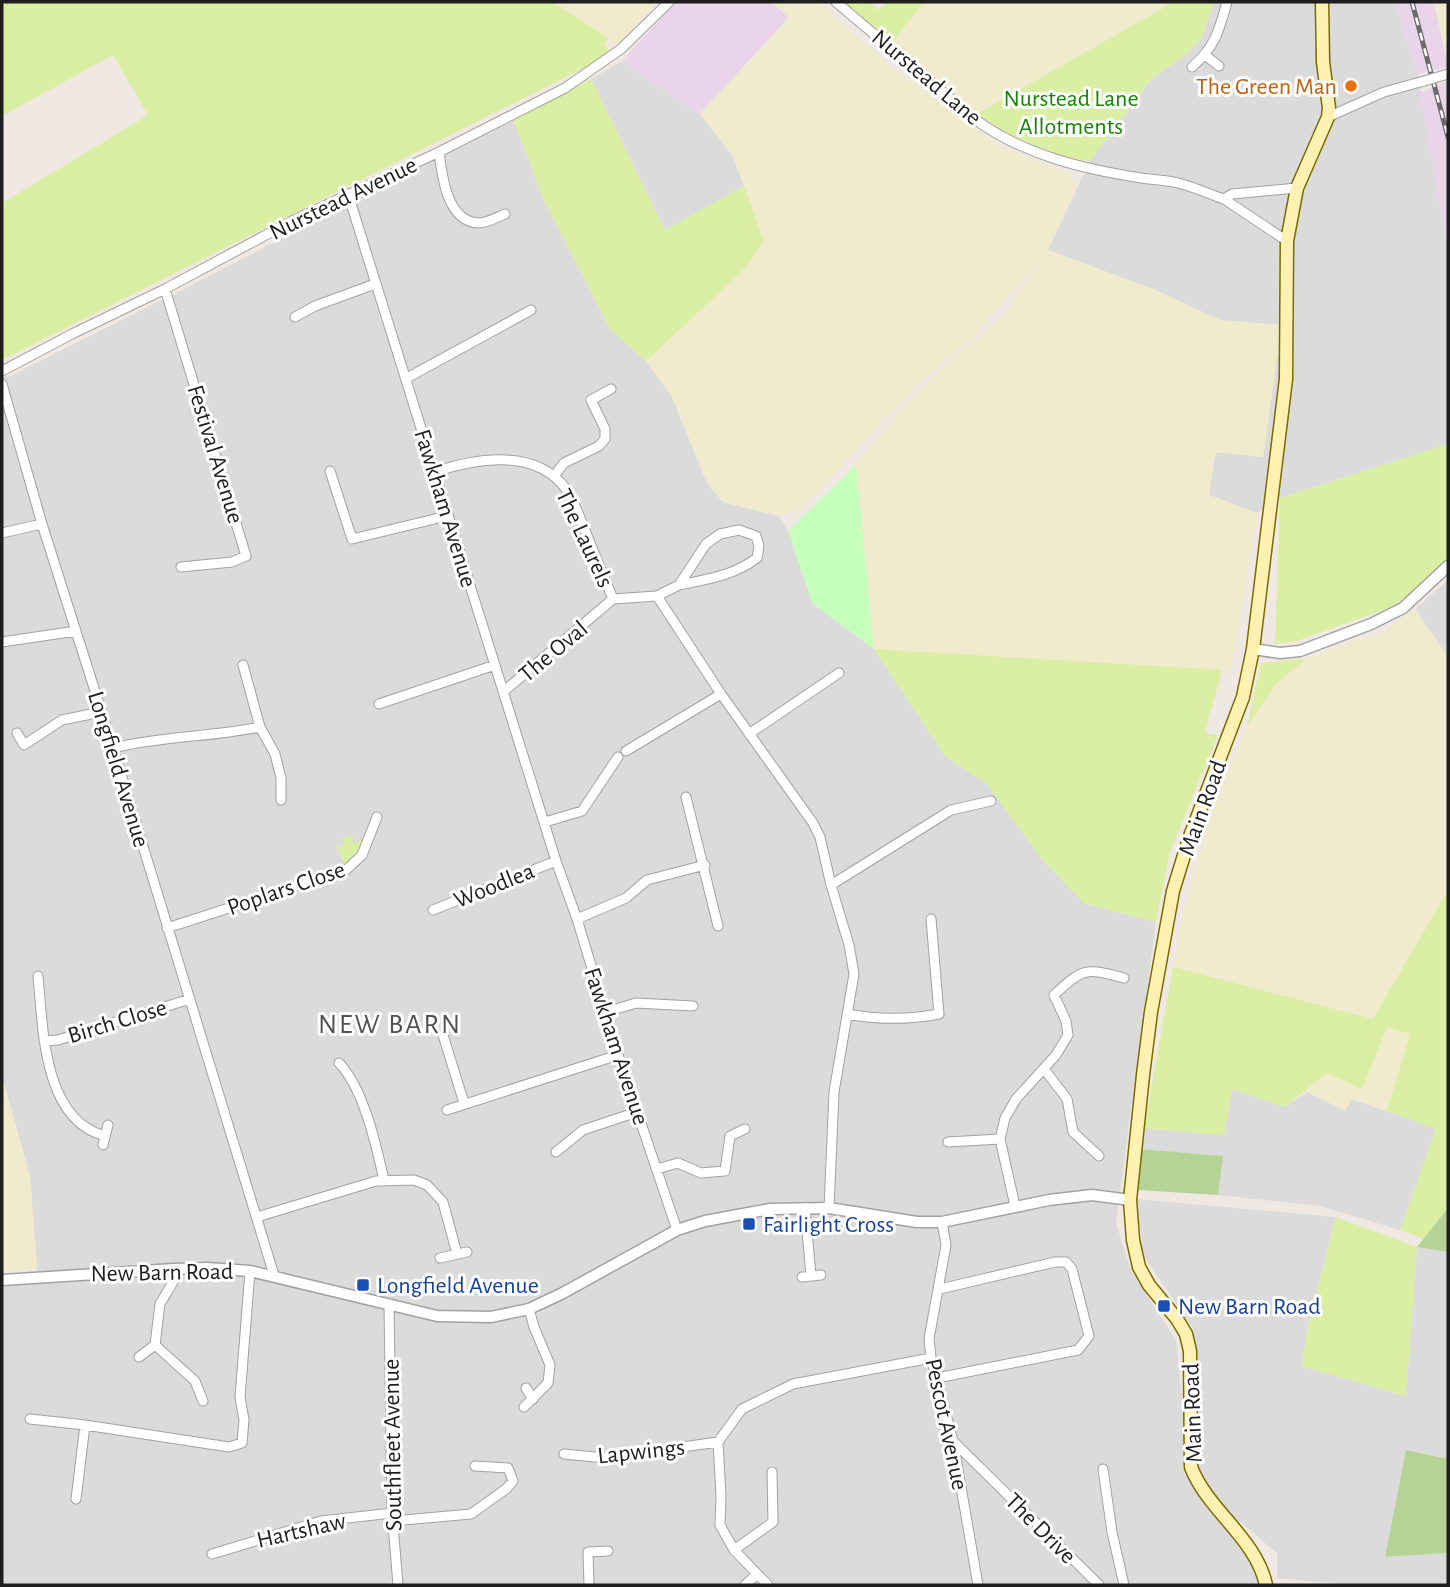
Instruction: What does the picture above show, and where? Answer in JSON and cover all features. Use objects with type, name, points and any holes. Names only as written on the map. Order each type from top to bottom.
[{"type":"main road","name":"Main Road","points":[[1266,1585],[1258,1561],[1210,1499],[1191,1467],[1190,1351],[1186,1334],[1177,1319],[1149,1285],[1139,1267],[1133,1240],[1130,1200],[1149,1025],[1173,891],[1189,839],[1243,697],[1253,649],[1286,379],[1287,241],[1297,188],[1328,117],[1329,108],[1323,62],[1322,2]]},
{"type":"street","name":"Nurstead Avenue","points":[[2,371],[292,221],[439,152],[565,88],[621,49],[668,2]]},
{"type":"street","name":"Nurstead Lane","points":[[836,2],[998,136],[1069,163],[1143,179],[1178,183],[1224,200],[1287,241]]},
{"type":"street","points":[[1192,66],[1205,55],[1217,37],[1227,2]]},
{"type":"street","points":[[1205,55],[1219,66]]},
{"type":"street","points":[[1328,117],[1384,92],[1448,75]]},
{"type":"street","points":[[439,152],[442,179],[455,211],[468,220],[481,223],[505,214]]},
{"type":"street","points":[[1224,200],[1232,194],[1297,188]]},
{"type":"street","name":"Fawkham Avenue","points":[[348,194],[556,861],[677,1230]]},
{"type":"street","points":[[295,317],[315,306],[375,284]]},
{"type":"street","name":"Festival Avenue","points":[[165,289],[246,556],[232,562],[181,567]]},
{"type":"street","points":[[407,378],[531,310]]},
{"type":"street","name":"Longfield Avenue","points":[[2,384],[42,524],[274,1275]]},
{"type":"street","points":[[554,476],[565,463],[599,446],[605,439],[605,429],[586,403],[611,389]]},
{"type":"street","name":"The Laurels","points":[[435,472],[473,461],[506,460],[539,467],[554,476],[566,488],[574,502],[613,599]]},
{"type":"street","points":[[330,471],[352,539],[447,516]]},
{"type":"street","points":[[2,533],[42,524]]},
{"type":"street","points":[[613,599],[657,596],[679,585],[727,576],[743,569],[757,558],[759,546],[756,536],[739,530],[720,534],[706,544],[679,585]]},
{"type":"street","points":[[1253,649],[1280,653],[1300,651],[1371,624],[1403,608],[1448,566]]},
{"type":"street","points":[[657,596],[820,838],[849,945],[854,974],[834,1092],[829,1208]]},
{"type":"street","name":"The Oval","points":[[503,692],[613,599]]},
{"type":"street","points":[[2,642],[76,631]]},
{"type":"street","points":[[243,665],[260,727],[275,754],[281,778],[281,800]]},
{"type":"street","points":[[379,704],[495,665]]},
{"type":"street","points":[[749,734],[839,673]]},
{"type":"street","points":[[545,822],[582,811],[622,754],[721,694]]},
{"type":"street","points":[[17,733],[24,745],[62,720],[101,712]]},
{"type":"street","points":[[113,748],[159,739],[220,735],[260,727]]},
{"type":"street","points":[[686,797],[718,926]]},
{"type":"street","points":[[831,885],[951,810],[991,801]]},
{"type":"street","name":"Poplars Close","points":[[167,928],[346,870],[362,855],[377,817]]},
{"type":"street","name":"Woodlea","points":[[433,910],[556,861]]},
{"type":"street","points":[[577,919],[626,898],[646,880],[705,865]]},
{"type":"street","points":[[847,1014],[886,1020],[910,1020],[939,1014],[931,919]]},
{"type":"street","points":[[1015,1206],[1000,1139],[1005,1118],[1016,1099],[1044,1069],[1068,1035],[1066,1021],[1054,995],[1071,979],[1092,970],[1125,978]]},
{"type":"street","name":"Birch Close","points":[[38,976],[44,1041],[67,1111],[82,1126],[104,1140],[108,1125]]},
{"type":"street","name":"Birch Close","points":[[44,1041],[56,1040],[190,999]]},
{"type":"street","points":[[606,1012],[636,1003],[693,1006]]},
{"type":"street","points":[[443,1035],[464,1103]]},
{"type":"street","points":[[447,1110],[618,1055]]},
{"type":"street","points":[[339,1063],[348,1073],[368,1118],[384,1180]]},
{"type":"street","points":[[1044,1069],[1067,1099],[1073,1132],[1099,1156]]},
{"type":"street","points":[[556,1153],[583,1130],[637,1112]]},
{"type":"street","points":[[657,1169],[678,1163],[701,1173],[725,1171],[730,1136],[745,1129]]},
{"type":"street","points":[[948,1142],[1000,1139]]},
{"type":"street","points":[[257,1217],[384,1180],[418,1181],[436,1193],[444,1204],[462,1253],[440,1258]]},
{"type":"street","name":"New Barn Road","points":[[2,1280],[174,1269],[250,1271],[437,1316],[491,1317],[529,1309],[677,1230],[705,1220],[770,1209],[829,1208],[917,1222],[942,1222],[1049,1200],[1092,1195],[1130,1200]]},
{"type":"street","points":[[805,1208],[811,1276]]},
{"type":"street","name":"Pescot Avenue","points":[[942,1222],[946,1245],[929,1339],[953,1441],[978,1585]]},
{"type":"street","points":[[937,1377],[1078,1350],[1089,1336],[1072,1269],[1066,1262],[1055,1262],[940,1289]]},
{"type":"street","points":[[139,1357],[155,1345],[160,1304],[173,1282],[174,1269]]},
{"type":"street","points":[[30,1419],[85,1424],[229,1447],[242,1443],[244,1420],[240,1397],[250,1271]]},
{"type":"street","name":"Southfleet Avenue","points":[[389,1304],[392,1517],[398,1585]]},
{"type":"street","points":[[524,1407],[548,1383],[550,1366],[529,1309]]},
{"type":"street","points":[[155,1345],[195,1381],[203,1401]]},
{"type":"street","points":[[768,1585],[734,1550],[720,1525],[718,1442],[742,1409],[793,1384],[932,1358]]},
{"type":"street","points":[[526,1388],[533,1399]]},
{"type":"street","points":[[76,1499],[85,1424]]},
{"type":"street","name":"The Drive","points":[[953,1441],[1099,1585]]},
{"type":"street","name":"Lapwings","points":[[564,1454],[605,1458],[718,1442]]},
{"type":"street","name":"Hartshaw","points":[[212,1554],[321,1521],[471,1514],[491,1501],[513,1481],[508,1468],[475,1465]]},
{"type":"street","name":"The Drive","points":[[1103,1469],[1112,1532],[1124,1585]]},
{"type":"street","points":[[734,1550],[773,1522],[772,1472]]},
{"type":"street","points":[[589,1585],[588,1552],[608,1551]]},
{"type":"street","points":[[745,1585],[757,1574]]},
{"type":"shaded area","points":[[552,2],[656,2],[618,46]]},
{"type":"shaded area","points":[[675,2],[771,2],[789,17],[700,114],[622,61]]},
{"type":"shaded area","points":[[771,2],[818,2],[890,67],[998,145],[1070,174],[1076,188],[1048,250],[1155,290],[1220,320],[1282,325],[1263,457],[1216,452],[1209,495],[1257,513],[1231,671],[874,649],[856,465],[894,418],[938,372],[1002,317],[1040,260],[971,339],[916,386],[802,509],[779,516],[723,502],[707,483],[672,397],[646,361],[744,269],[764,242],[733,156],[700,114],[789,18]]},
{"type":"shaded area","points":[[924,2],[1174,2],[977,114],[960,96],[892,42]]},
{"type":"shaded area","points":[[1214,2],[1395,2],[1418,74],[1448,253],[1448,444],[1280,498],[1257,513],[1209,495],[1215,452],[1262,457],[1281,326],[1220,320],[1155,290],[1048,250],[1090,161],[1152,78],[1184,56],[1201,39]]},
{"type":"shaded area","points":[[1395,2],[1434,2],[1448,67],[1418,74]]},
{"type":"shaded area","points":[[1434,2],[1448,2],[1448,60]]},
{"type":"shaded area","points":[[622,61],[700,114],[733,156],[744,186],[665,231],[591,79]]},
{"type":"shaded area","points":[[1448,80],[1448,253],[1420,93]]},
{"type":"shaded area","points":[[513,119],[544,200],[610,329],[646,361],[672,397],[707,483],[723,502],[779,516],[788,531],[813,604],[874,649],[945,756],[986,783],[1042,859],[1084,903],[1156,922],[1116,1223],[1131,1271],[1176,1340],[1188,1456],[1248,1546],[1262,1585],[2,1585],[2,1283],[38,1281],[30,1176],[2,1077],[2,374],[8,377]]},
{"type":"shaded area","points":[[1448,580],[1448,657],[1415,609]]},
{"type":"shaded area","points":[[1415,609],[1448,657],[1448,890],[1373,1019],[1173,967],[1184,909],[1211,815],[1247,726],[1276,684],[1305,659],[1381,633]]},
{"type":"shaded area","points":[[1387,1027],[1411,1034],[1387,1111],[1352,1099],[1345,1111],[1307,1092],[1327,1073]]},
{"type":"shaded area","points":[[2,1077],[30,1176],[37,1268],[2,1271]]},
{"type":"shaded area","points":[[1232,1089],[1285,1107],[1307,1092],[1345,1110],[1351,1099],[1437,1128],[1400,1230],[1320,1206],[1218,1195],[1222,1156],[1141,1149],[1144,1128],[1224,1135]]},
{"type":"shaded area","points":[[1136,1199],[1336,1217],[1307,1330],[1302,1366],[1406,1396],[1417,1247],[1448,1252],[1448,1459],[1406,1450],[1385,1557],[1448,1553],[1448,1585],[1350,1585],[1277,1578],[1277,1553],[1234,1517],[1197,1472],[1195,1450],[1198,1366],[1193,1328],[1144,1257]]},
{"type":"green space","points":[[2,2],[552,2],[608,38],[604,45],[611,52],[2,360],[2,203],[148,115],[113,55],[2,116]]},
{"type":"green space","points":[[843,2],[870,2],[876,10],[889,2],[924,2],[892,42]]},
{"type":"green space","name":"Nurstead Lane Allotments","points":[[1174,2],[1214,2],[1201,39],[1184,56],[1152,78],[1090,161],[1044,151],[1003,131],[977,114]]},
{"type":"green space","points":[[591,79],[665,230],[744,186],[764,242],[744,269],[646,361],[610,329],[544,200],[513,119]]},
{"type":"green space","points":[[1448,444],[1448,564],[1400,604],[1297,641],[1275,644],[1280,498]]},
{"type":"green space","points":[[856,465],[874,649],[813,604],[788,531]]},
{"type":"green space","points":[[874,649],[1222,670],[1205,733],[1218,735],[1170,852],[1156,922],[1084,903],[1042,859],[986,783],[945,756]]},
{"type":"green space","points":[[1305,659],[1276,684],[1247,726],[1261,663]]},
{"type":"green space","points":[[354,834],[351,838],[353,842],[357,843],[360,839],[363,844],[356,858],[345,866],[336,845],[343,847],[345,841],[339,839]]},
{"type":"green space","points":[[1448,890],[1448,1208],[1423,1239],[1400,1230],[1436,1129],[1387,1111],[1410,1034],[1387,1027],[1362,1089],[1327,1073],[1285,1107],[1232,1089],[1224,1135],[1144,1128],[1173,967],[1373,1019]]},
{"type":"green space","points":[[1141,1149],[1223,1156],[1218,1195],[1138,1190]]},
{"type":"green space","points":[[1448,1208],[1448,1252],[1417,1247]]},
{"type":"green space","points":[[1336,1217],[1417,1247],[1406,1396],[1302,1366],[1307,1330]]},
{"type":"green space","points":[[1406,1450],[1448,1459],[1448,1553],[1385,1557]]},
{"type":"railway","points":[[1412,2],[1448,137]]},
{"type":"place","name":"The Green Man","points":[[1351,86]]},
{"type":"place","name":"Fairlight Cross","points":[[749,1224]]},
{"type":"place","name":"Longfield Avenue","points":[[363,1285]]},
{"type":"place","name":"New Barn Road","points":[[1164,1306]]},
{"type":"district","name":"NEW BARN","points":[[390,1023]]}]
